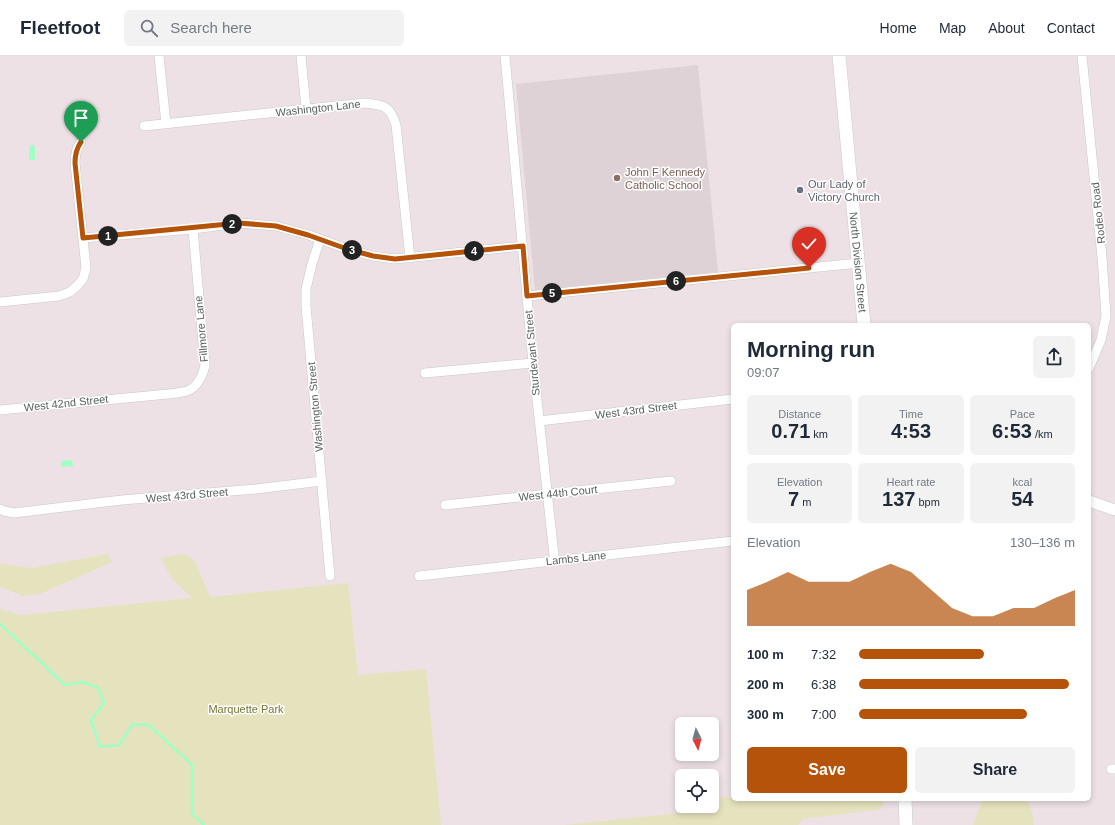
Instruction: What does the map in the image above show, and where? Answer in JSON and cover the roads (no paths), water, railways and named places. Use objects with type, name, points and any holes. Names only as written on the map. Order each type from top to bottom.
[{"type":"main road","name":"North Division Street","points":[[839,56],[864,323]]},
{"type":"main road","points":[[905,801],[906,825]]},
{"type":"street","points":[[159,56],[166,124]]},
{"type":"street","points":[[302,56],[306,109]]},
{"type":"street","name":"Sturdevant Street","points":[[505,56],[533,363],[554,555]]},
{"type":"street","name":"Rodeo Road","points":[[1082,56],[1102,257],[1110,309],[1106,316],[1101,340],[1091,363]]},
{"type":"street","name":"Washington Lane","points":[[144,126],[365,103],[383,105],[393,114],[396,125],[410,258]]},
{"type":"street","points":[[0,302],[59,296],[70,292],[78,286],[83,279],[86,268],[75,163],[77,148],[81,142]]},
{"type":"street","points":[[83,238],[239,223],[276,226],[308,235],[347,249],[373,256],[395,259],[523,246]]},
{"type":"street","name":"Fillmore Lane","points":[[132,396],[187,391],[196,384],[201,377],[205,366],[193,228]]},
{"type":"street","name":"Washington Street","points":[[320,239],[306,289],[306,306],[330,576]]},
{"type":"street","points":[[527,296],[858,263]]},
{"type":"street","points":[[425,373],[533,363]]},
{"type":"street","name":"West 42nd Street","points":[[0,410],[132,396]]},
{"type":"street","name":"West 43rd Street","points":[[539,421],[731,399]]},
{"type":"street","name":"West 43rd Street","points":[[0,508],[4,511],[14,513],[122,500],[256,489],[322,481]]},
{"type":"street","name":"West 44th Court","points":[[445,505],[671,481]]},
{"type":"street","points":[[1091,502],[1115,510]]},
{"type":"street","name":"Lambs Lane","points":[[419,576],[731,541]]},
{"type":"waterway","points":[[0,624],[65,685],[83,682],[98,688],[104,703],[91,720],[100,747],[119,745],[133,724],[149,725],[192,765],[192,814],[204,825]]},
{"type":"place","name":"John F Kennedy Catholic School","points":[[617,178]]},
{"type":"place","name":"Our Lady of Victory Church","points":[[800,190]]},
{"type":"park label","name":"Marquette Park","points":[[246,709]]}]
